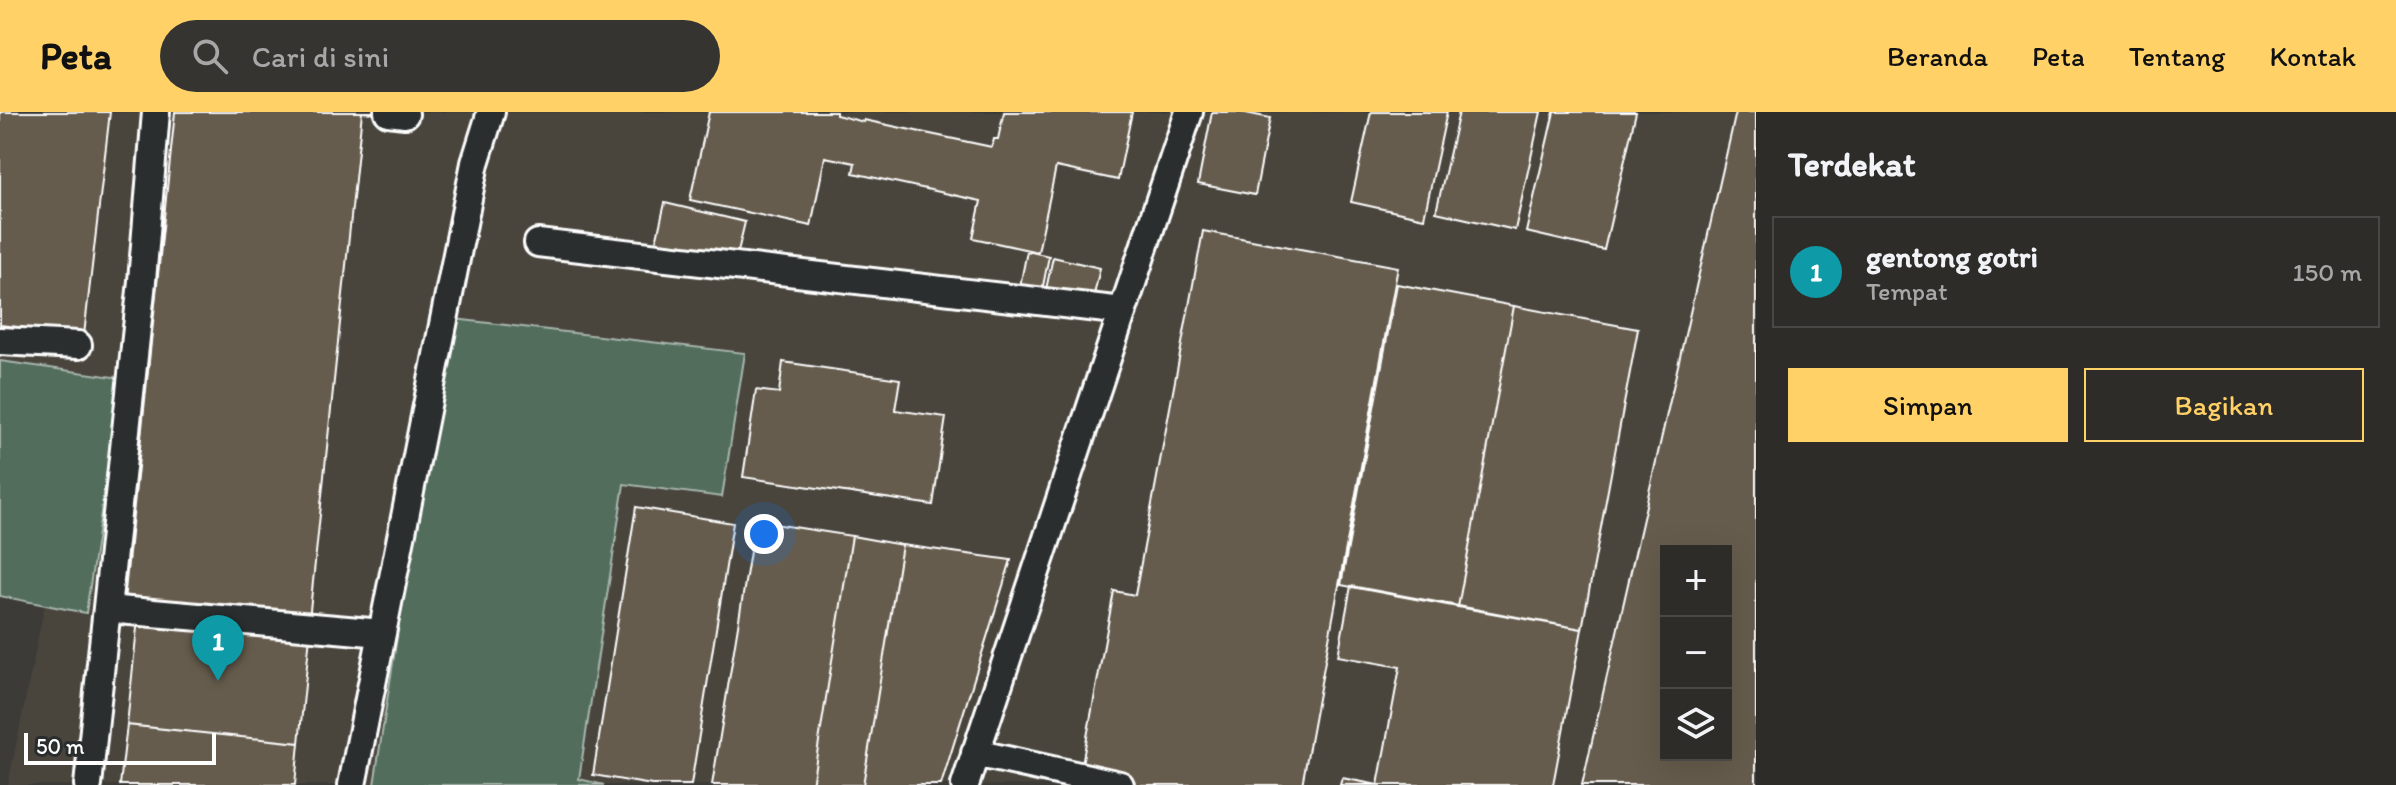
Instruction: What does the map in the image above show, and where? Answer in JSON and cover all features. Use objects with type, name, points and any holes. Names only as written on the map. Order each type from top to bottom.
[{"type":"lane","points":[[88,785],[142,281],[156,112]]},
{"type":"lane","points":[[352,785],[475,163],[491,112]]},
{"type":"lane","points":[[965,785],[1189,112]]},
{"type":"lane","points":[[538,243],[1123,311]]},
{"type":"lane","points":[[0,341],[78,345]]},
{"type":"lane","points":[[107,609],[382,633]]},
{"type":"lane","points":[[975,753],[1120,785]]},
{"type":"shaded area","points":[[0,112],[1756,112],[1756,785],[8,785],[58,540],[0,530]]},
{"type":"green space","points":[[454,319],[745,353],[722,497],[624,484],[579,779],[604,785],[374,785],[413,534]]},
{"type":"green space","points":[[0,361],[121,378],[86,613],[0,596]]},
{"type":"building","points":[[0,112],[110,112],[84,335],[0,325]]},
{"type":"building","points":[[175,112],[362,112],[309,620],[124,601]]},
{"type":"building","points":[[709,112],[836,112],[836,115],[864,122],[992,147],[994,139],[998,139],[1004,112],[1132,112],[1118,180],[1056,167],[1038,252],[973,238],[981,201],[853,173],[855,163],[825,157],[811,226],[690,200]]},
{"type":"building","points":[[1212,112],[1241,112],[1270,118],[1255,195],[1198,184]]},
{"type":"building","points":[[1371,112],[1447,112],[1424,218],[1351,202]]},
{"type":"building","points":[[1459,112],[1541,112],[1515,230],[1436,212]]},
{"type":"building","points":[[1554,112],[1636,112],[1604,250],[1526,232]]},
{"type":"building","points":[[1736,112],[1756,112],[1756,785],[1582,785]]},
{"type":"building","points":[[665,203],[745,222],[736,260],[656,242]]},
{"type":"building","points":[[1203,231],[1398,267],[1302,785],[1135,785],[1080,775],[1114,591],[1135,595]]},
{"type":"building","points":[[1027,251],[1049,256],[1041,296],[1019,291]]},
{"type":"building","points":[[1053,257],[1100,268],[1092,304],[1045,294]]},
{"type":"building","points":[[1397,284],[1514,306],[1458,607],[1341,585]]},
{"type":"building","points":[[1514,306],[1638,329],[1582,629],[1458,607]]},
{"type":"building","points":[[783,362],[900,379],[895,410],[946,417],[933,505],[743,477],[756,390],[779,393]]},
{"type":"building","points":[[636,507],[733,523],[691,785],[652,785],[593,775]]},
{"type":"building","points":[[755,521],[852,536],[812,785],[712,785]]},
{"type":"building","points":[[852,536],[902,545],[863,785],[812,785]]},
{"type":"building","points":[[902,545],[1011,560],[941,785],[863,785]]},
{"type":"building","points":[[1351,586],[1582,629],[1553,785],[1378,785],[1400,667],[1338,656]]},
{"type":"building","points":[[138,618],[310,636],[299,743],[127,725]]},
{"type":"building","points":[[127,725],[299,743],[295,785],[120,785]]},
{"type":"building","points":[[1342,778],[1378,785],[1340,785]]},
{"type":"place","name":"gentong gotri","points":[[218,681]]}]
